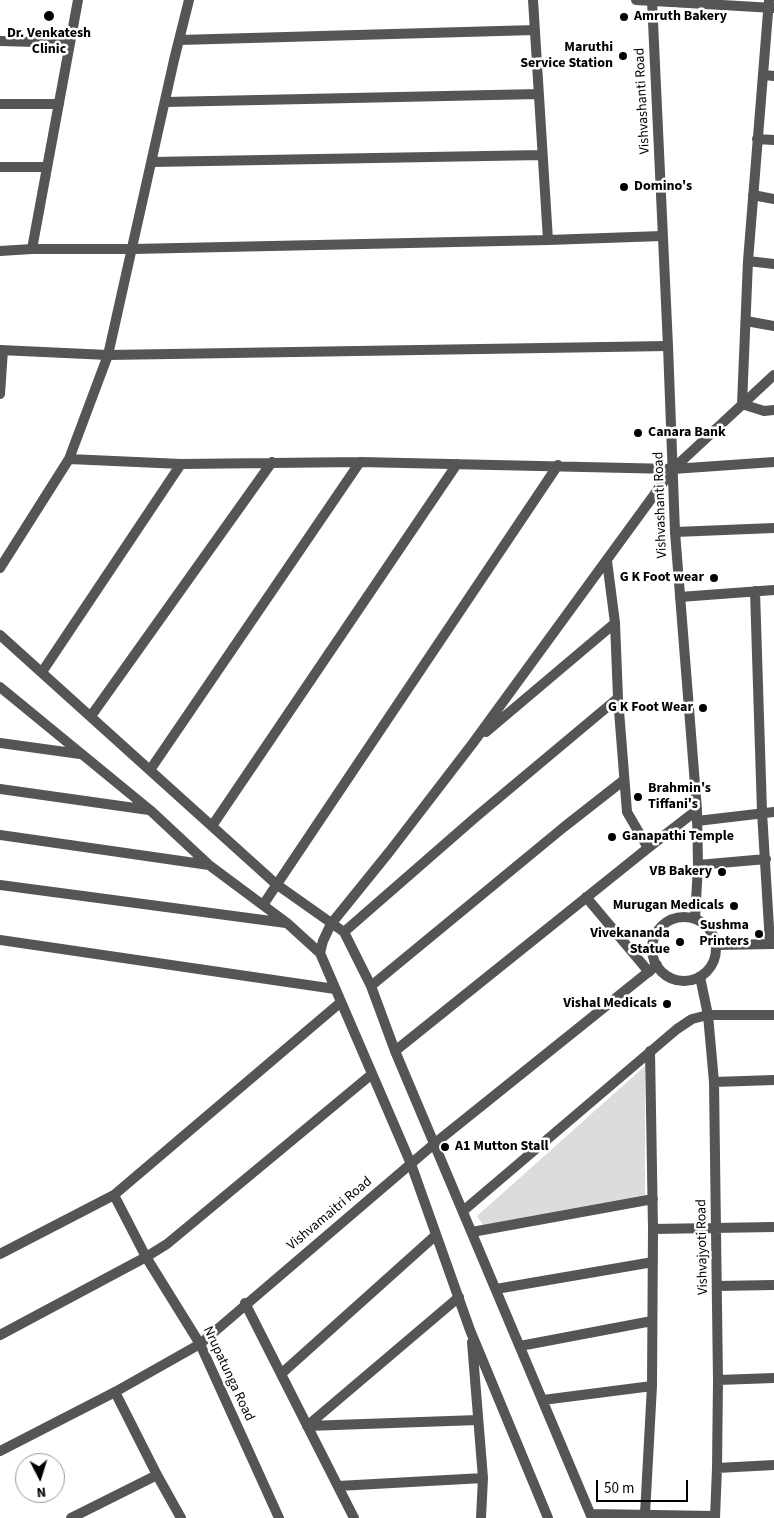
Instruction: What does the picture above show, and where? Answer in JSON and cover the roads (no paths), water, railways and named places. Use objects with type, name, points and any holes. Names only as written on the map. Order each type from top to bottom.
[{"type":"street","points":[[32,250],[78,0]]},
{"type":"street","points":[[0,568],[69,459],[108,355],[133,249],[164,102],[189,0]]},
{"type":"street","points":[[533,0],[548,240]]},
{"type":"street","points":[[636,0],[771,5],[769,76],[757,138],[748,261],[742,404]]},
{"type":"street","name":"Vishvashanti Road","points":[[652,1],[674,469],[675,532],[697,816],[698,865],[695,919]]},
{"type":"street","points":[[179,40],[535,30]]},
{"type":"street","points":[[0,41],[70,43]]},
{"type":"street","points":[[164,102],[539,94]]},
{"type":"street","points":[[0,104],[59,104]]},
{"type":"street","points":[[757,138],[774,140]]},
{"type":"street","points":[[152,162],[542,156]]},
{"type":"street","points":[[0,168],[47,167]]},
{"type":"street","points":[[753,195],[774,199]]},
{"type":"street","points":[[0,252],[662,236]]},
{"type":"street","points":[[748,261],[774,264]]},
{"type":"street","points":[[746,321],[774,326]]},
{"type":"street","points":[[0,394],[2,350],[108,355],[668,346]]},
{"type":"street","points":[[320,953],[331,924],[473,743],[674,469],[774,375]]},
{"type":"street","points":[[742,404],[764,411],[774,410]]},
{"type":"street","points":[[69,459],[181,464],[360,462],[674,469],[774,462]]},
{"type":"street","points":[[91,716],[272,462]]},
{"type":"street","points":[[150,770],[360,462]]},
{"type":"street","points":[[42,672],[181,464]]},
{"type":"street","points":[[212,826],[457,464]]},
{"type":"street","points":[[263,905],[558,465]]},
{"type":"street","points":[[675,532],[774,528]]},
{"type":"street","points":[[607,561],[615,623],[626,812],[648,848]]},
{"type":"street","points":[[680,597],[774,590]]},
{"type":"street","points":[[716,945],[772,944],[762,812],[755,591]]},
{"type":"street","points":[[473,743],[615,623]]},
{"type":"street","points":[[0,635],[276,884],[344,932],[371,986],[395,1051],[592,1516],[646,1514],[715,1517]]},
{"type":"street","points":[[0,688],[150,810],[209,865],[287,923],[320,953],[411,1164],[470,1330],[548,1518]]},
{"type":"street","points":[[344,932],[477,816],[618,698]]},
{"type":"street","points":[[0,743],[81,754]]},
{"type":"street","points":[[371,986],[624,780]]},
{"type":"street","points":[[0,789],[150,810]]},
{"type":"street","points":[[395,1051],[648,848],[697,816],[774,812]]},
{"type":"street","points":[[0,836],[209,865]]},
{"type":"street","points":[[698,865],[766,859]]},
{"type":"street","points":[[0,885],[287,923]]},
{"type":"street","points":[[586,897],[653,968],[670,978],[680,981],[700,977],[714,961],[716,945],[711,931],[695,919],[684,917],[664,924],[657,932],[653,942],[653,968]]},
{"type":"street","points":[[0,940],[335,989]]},
{"type":"street","name":"Vishvamaitri Road","points":[[0,1451],[115,1392],[200,1344],[434,1144],[653,968]]},
{"type":"street","name":"Vishvajyoti Road","points":[[700,977],[708,1015],[714,1082],[718,1380],[715,1517]]},
{"type":"street","points":[[0,1254],[114,1195],[341,1002]]},
{"type":"street","points":[[463,1211],[650,1051],[692,1019],[708,1015],[774,1015]]},
{"type":"street","points":[[646,1514],[652,1386],[653,1199],[650,1051]]},
{"type":"street","points":[[0,1334],[167,1244],[372,1074]]},
{"type":"street","points":[[714,1082],[774,1080]]},
{"type":"street","name":"Nrupatunga Road","points":[[114,1195],[146,1257],[200,1344],[278,1518]]},
{"type":"street","points":[[472,1232],[653,1199]]},
{"type":"street","points":[[653,1229],[774,1227]]},
{"type":"street","points":[[281,1374],[436,1235]]},
{"type":"street","points":[[496,1289],[653,1262]]},
{"type":"street","points":[[717,1286],[774,1285]]},
{"type":"street","points":[[307,1426],[459,1297]]},
{"type":"street","points":[[246,1303],[354,1518]]},
{"type":"street","points":[[520,1346],[652,1322]]},
{"type":"street","points":[[470,1330],[483,1478],[481,1518]]},
{"type":"street","points":[[718,1380],[774,1378]]},
{"type":"street","points":[[543,1400],[652,1386]]},
{"type":"street","points":[[115,1392],[180,1517]]},
{"type":"street","points":[[307,1426],[478,1420]]},
{"type":"street","points":[[717,1468],[774,1465]]},
{"type":"street","points":[[71,1518],[157,1475]]},
{"type":"street","points":[[338,1486],[483,1478]]},
{"type":"place","name":"Dr. Venkatesh Clinic","points":[[49,16]]},
{"type":"place","name":"Amruth Bakery","points":[[624,17]]},
{"type":"place","name":"Maruthi Service Station","points":[[623,56]]},
{"type":"place","name":"Domino's","points":[[624,187]]},
{"type":"place","name":"Canara Bank","points":[[638,433]]},
{"type":"place","name":"G K Foot wear","points":[[714,578]]},
{"type":"place","name":"G K Foot Wear","points":[[703,708]]},
{"type":"place","name":"Brahmin's Tiffani's","points":[[638,797]]},
{"type":"place","name":"Ganapathi Temple","points":[[612,837]]},
{"type":"place","name":"VB Bakery","points":[[722,872]]},
{"type":"place","name":"Murugan Medicals","points":[[734,906]]},
{"type":"place","name":"Sushma Printers","points":[[759,934]]},
{"type":"place","name":"Vivekananda Statue","points":[[680,942]]},
{"type":"place","name":"Vishal Medicals","points":[[667,1004]]},
{"type":"place","name":"A1 Mutton Stall","points":[[445,1147]]}]
